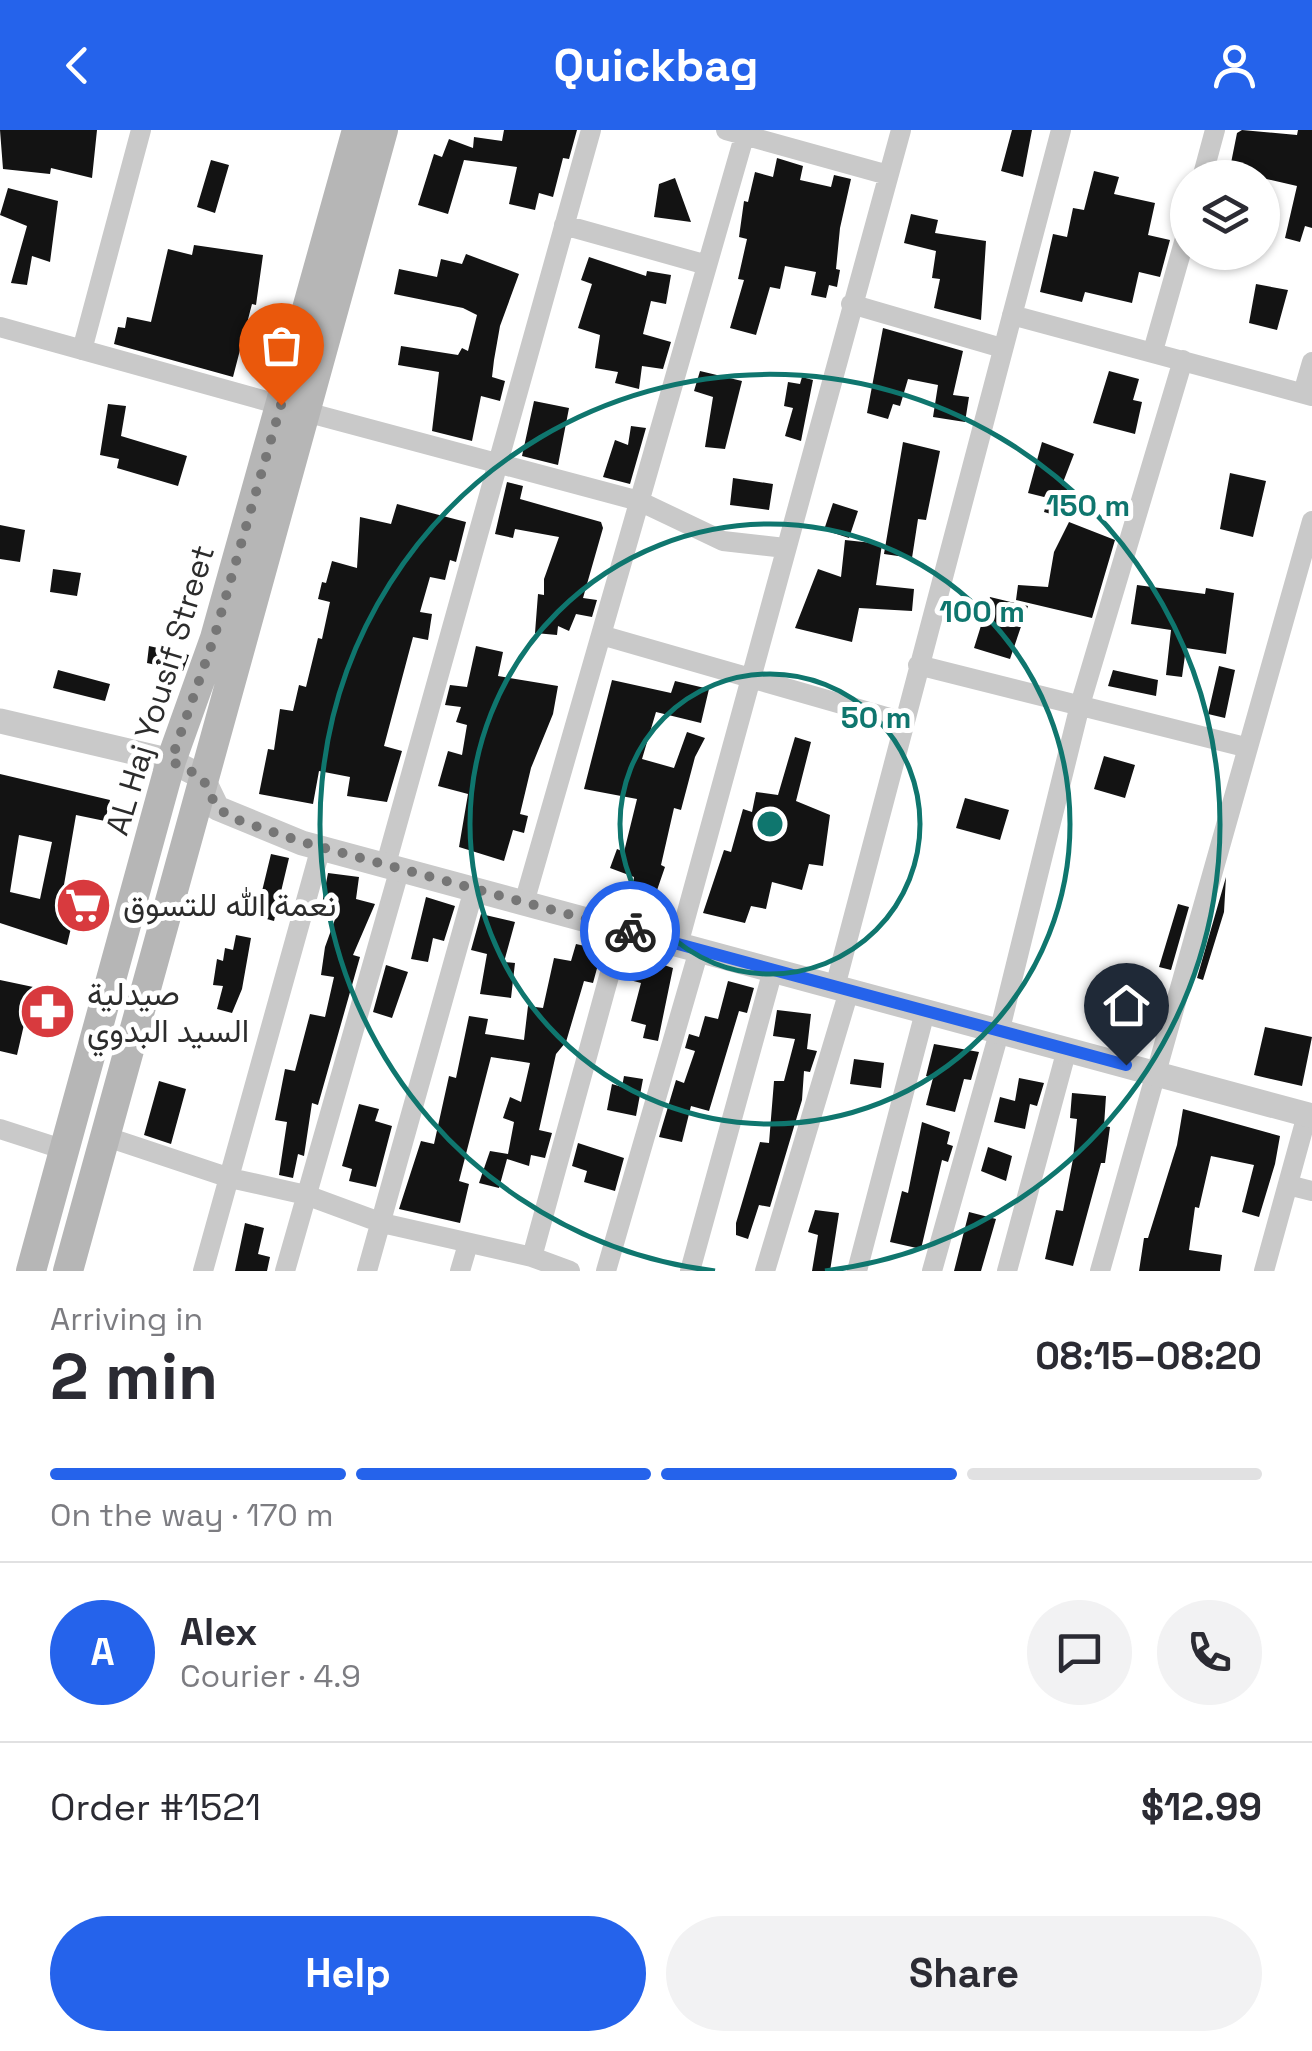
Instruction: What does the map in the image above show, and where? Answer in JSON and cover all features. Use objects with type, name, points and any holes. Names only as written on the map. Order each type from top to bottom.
[{"type":"main road","name":"AL Haj Yousif Street","points":[[68,1271],[202,777],[357,130]]},
{"type":"main road","name":"AL Haj Yousif Street","points":[[31,1271],[171,761],[383,130]]},
{"type":"street","points":[[82,350],[141,130]]},
{"type":"street","points":[[285,1271],[496,466],[591,130]]},
{"type":"street","points":[[606,1271],[751,678],[901,130]]},
{"type":"street","points":[[766,1271],[842,989],[918,665],[1061,130]]},
{"type":"street","points":[[1207,160],[1215,130]]},
{"type":"street","points":[[524,903],[707,265],[739,132],[888,174]]},
{"type":"street","points":[[564,225],[707,265]]},
{"type":"street","points":[[1153,351],[1176,270]]},
{"type":"street","points":[[852,304],[1002,348]]},
{"type":"street","points":[[1012,315],[1308,394],[1312,362]]},
{"type":"street","points":[[0,327],[496,466],[639,502],[723,541],[786,548]]},
{"type":"street","points":[[932,1271],[998,1033],[1080,704],[1183,360]]},
{"type":"street","points":[[1100,1271],[1312,521]]},
{"type":"street","points":[[601,635],[904,722]]},
{"type":"street","points":[[918,665],[1246,747]]},
{"type":"street","points":[[0,721],[171,761],[202,777],[217,808],[321,848],[1310,1116],[1264,1271]]},
{"type":"street","points":[[203,1271],[321,848]]},
{"type":"street","points":[[367,1271],[474,889]]},
{"type":"street","points":[[532,1257],[622,929]]},
{"type":"street","points":[[690,1271],[773,970]]},
{"type":"street","points":[[857,1271],[925,1012]]},
{"type":"street","points":[[1007,1271],[1067,1050]]},
{"type":"street","points":[[0,1129],[65,1150]]},
{"type":"street","points":[[107,1137],[230,1178],[306,1195],[382,1223],[532,1257],[570,1271]]},
{"type":"street","points":[[1288,1185],[1312,1191]]},
{"type":"street","points":[[460,1271],[468,1244]]},
{"type":"building","points":[[0,130],[97,130],[92,178],[51,168],[50,174],[3,169]]},
{"type":"building","points":[[504,130],[577,130],[569,159],[563,158],[553,197],[539,193],[535,210],[509,204],[517,167],[464,160],[448,214],[418,205],[434,154],[442,157],[449,139],[473,148],[474,137],[502,141]]},
{"type":"building","points":[[1012,130],[1032,130],[1023,177],[1001,171]]},
{"type":"building","points":[[1242,130],[1297,135],[1298,130],[1312,130],[1312,228],[1305,226],[1300,242],[1285,238],[1297,186],[1280,182],[1280,160],[1232,160],[1237,133]]},
{"type":"building","points":[[777,158],[803,166],[800,180],[831,187],[834,175],[851,179],[840,228],[837,287],[829,285],[826,298],[811,295],[816,272],[785,266],[780,289],[770,287],[756,335],[730,328],[744,280],[738,279],[747,239],[739,237],[744,201],[748,202],[755,172],[773,177]]},
{"type":"building","points":[[211,160],[229,165],[215,213],[197,207]]},
{"type":"building","points":[[1094,171],[1119,177],[1114,194],[1155,203],[1148,235],[1170,240],[1160,277],[1139,272],[1132,303],[1085,292],[1082,302],[1040,292],[1053,234],[1067,237],[1073,208],[1084,210]]},
{"type":"building","points":[[675,178],[691,222],[654,217],[659,184]]},
{"type":"building","points":[[8,188],[58,201],[50,262],[32,256],[27,285],[11,283],[27,226],[0,215]]},
{"type":"building","points":[[911,214],[938,220],[935,233],[986,241],[981,320],[934,308],[940,279],[932,278],[936,251],[904,243]]},
{"type":"building","points":[[194,245],[263,255],[256,305],[252,304],[233,377],[114,344],[118,327],[125,328],[127,317],[151,322],[168,249],[192,255]]},
{"type":"building","points":[[466,254],[519,274],[500,326],[494,360],[492,377],[505,381],[500,401],[481,396],[472,441],[432,431],[439,372],[398,365],[401,346],[458,355],[462,348],[468,351],[477,315],[463,308],[394,294],[399,269],[437,277],[441,259],[462,264]]},
{"type":"building","points":[[589,257],[646,276],[647,271],[671,275],[666,304],[651,301],[643,334],[671,342],[663,369],[642,366],[639,389],[615,383],[618,372],[595,368],[600,335],[578,328],[592,284],[581,280]]},
{"type":"building","points":[[1256,284],[1288,290],[1277,330],[1249,323]]},
{"type":"building","points":[[883,328],[963,351],[953,395],[969,397],[965,422],[933,417],[938,385],[908,379],[900,406],[893,404],[888,419],[867,413]]},
{"type":"building","points":[[700,371],[742,381],[725,449],[705,447],[713,397],[694,391]]},
{"type":"building","points":[[1109,371],[1139,379],[1133,400],[1142,402],[1135,434],[1093,423]]},
{"type":"building","points":[[802,377],[813,380],[801,441],[785,436],[793,408],[784,406],[788,382],[800,384]]},
{"type":"building","points":[[534,401],[569,408],[558,465],[522,456]]},
{"type":"building","points":[[108,404],[126,406],[121,436],[187,456],[178,486],[117,468],[119,459],[100,455]]},
{"type":"building","points":[[631,426],[646,428],[630,484],[603,477],[615,440],[628,445]]},
{"type":"building","points":[[903,442],[940,451],[926,520],[918,519],[912,558],[884,554]]},
{"type":"building","points":[[1042,442],[1074,454],[1062,485],[1068,487],[1061,517],[1044,512],[1048,498],[1028,493]]},
{"type":"building","points":[[1230,473],[1266,481],[1253,537],[1220,529]]},
{"type":"building","points":[[733,478],[773,484],[769,510],[730,505]]},
{"type":"building","points":[[507,482],[523,486],[520,499],[601,522],[603,528],[583,598],[597,600],[592,617],[576,614],[569,631],[558,626],[557,635],[535,633],[538,594],[544,595],[544,579],[559,537],[515,529],[513,538],[495,534]]},
{"type":"building","points":[[833,503],[858,511],[849,538],[824,530]]},
{"type":"building","points":[[397,504],[466,522],[456,562],[450,560],[445,580],[430,577],[420,612],[432,614],[428,640],[413,637],[384,746],[402,751],[387,802],[347,796],[350,777],[319,771],[313,804],[259,794],[268,749],[274,750],[280,709],[293,711],[299,685],[306,687],[318,638],[322,639],[330,602],[318,599],[322,582],[326,583],[332,561],[357,568],[360,517],[391,524]]},
{"type":"building","points":[[1069,522],[1115,540],[1092,618],[1016,600],[1018,585],[1048,587],[1054,552]]},
{"type":"building","points":[[0,525],[25,530],[20,562],[0,559]]},
{"type":"building","points":[[845,540],[882,544],[876,585],[914,589],[912,611],[859,608],[852,642],[795,628],[818,569],[841,577]]},
{"type":"building","points":[[53,569],[81,573],[77,596],[50,592]]},
{"type":"building","points":[[1137,585],[1205,594],[1206,588],[1234,593],[1226,654],[1186,648],[1182,677],[1166,675],[1171,630],[1131,624]]},
{"type":"building","points":[[990,597],[1028,606],[1010,659],[974,648]]},
{"type":"building","points":[[149,646],[189,655],[183,671],[147,663]]},
{"type":"building","points":[[476,646],[503,652],[498,676],[558,686],[553,714],[531,768],[520,814],[528,816],[524,833],[513,830],[504,861],[459,847],[468,794],[438,786],[448,751],[462,755],[467,725],[456,722],[461,707],[445,705],[450,685],[467,687]]},
{"type":"building","points":[[1219,666],[1235,670],[1225,718],[1208,714]]},
{"type":"building","points":[[58,670],[110,684],[105,701],[53,688]]},
{"type":"building","points":[[1113,670],[1158,680],[1156,696],[1108,686]]},
{"type":"building","points":[[612,680],[671,693],[675,681],[709,689],[701,723],[656,712],[642,759],[674,768],[687,732],[705,738],[695,757],[681,810],[674,808],[661,865],[665,867],[655,896],[632,894],[634,877],[610,868],[617,849],[624,852],[637,799],[584,789]]},
{"type":"building","points":[[795,737],[811,742],[796,801],[830,815],[823,866],[809,864],[802,890],[772,882],[766,909],[751,906],[745,923],[703,913],[724,850],[731,852],[743,809],[752,812],[756,792],[778,795]]},
{"type":"building","points":[[1104,756],[1135,765],[1125,798],[1094,789]]},
{"type":"building","points":[[0,774],[110,800],[105,821],[76,815],[60,908],[75,911],[67,945],[0,923]],"holes":[[[19,835],[52,842],[40,899],[10,892]]]},
{"type":"building","points":[[965,798],[1009,810],[1000,840],[956,828]]},
{"type":"building","points":[[271,854],[289,858],[274,921],[256,916]]},
{"type":"building","points":[[328,873],[359,877],[356,899],[375,904],[353,955],[360,957],[318,1105],[312,1103],[304,1156],[298,1154],[293,1178],[279,1175],[287,1122],[275,1120],[285,1069],[295,1071],[310,1014],[325,1017],[334,977],[321,975],[325,947],[338,911],[321,909]]},
{"type":"building","points":[[1226,877],[1224,912],[1203,980],[1197,978]]},
{"type":"building","points":[[426,897],[455,906],[444,941],[433,938],[428,962],[411,959]]},
{"type":"building","points":[[1178,904],[1189,907],[1171,970],[1159,967]]},
{"type":"building","points":[[481,914],[515,922],[504,962],[515,963],[511,998],[480,994],[487,954],[471,950]]},
{"type":"building","points":[[236,935],[251,938],[242,989],[232,1013],[217,1009],[223,986],[213,985],[217,959],[223,961],[225,948],[233,950]]},
{"type":"building","points":[[576,944],[602,950],[593,983],[584,981],[566,1042],[556,1054],[539,1130],[552,1133],[545,1158],[531,1155],[529,1166],[507,1159],[499,1188],[479,1183],[490,1151],[508,1154],[514,1122],[503,1118],[510,1097],[521,1102],[530,1063],[491,1057],[459,1181],[469,1184],[460,1223],[399,1209],[421,1141],[434,1144],[449,1076],[456,1078],[469,1016],[488,1019],[485,1034],[524,1040],[528,1006],[543,1008],[554,958],[571,961]]},
{"type":"building","points":[[634,955],[673,968],[658,1041],[643,1038],[646,1025],[631,1021],[641,983],[626,979]]},
{"type":"building","points":[[386,965],[408,972],[392,1018],[373,1012]]},
{"type":"building","points":[[0,980],[38,988],[34,1004],[29,1003],[17,1055],[0,1051]]},
{"type":"building","points":[[728,981],[754,988],[747,1013],[739,1011],[709,1111],[691,1106],[682,1142],[659,1137],[676,1080],[684,1083],[695,1051],[685,1048],[689,1034],[699,1037],[705,1016],[718,1019]]},
{"type":"building","points":[[777,1010],[811,1014],[807,1049],[817,1051],[810,1072],[804,1071],[802,1100],[770,1207],[759,1205],[748,1239],[736,1235],[736,1223],[760,1142],[769,1143],[774,1081],[784,1081],[795,1039],[773,1036]]},
{"type":"building","points":[[1265,1027],[1312,1037],[1302,1086],[1254,1075]]},
{"type":"building","points":[[934,1044],[979,1052],[971,1080],[964,1079],[955,1112],[926,1105],[933,1078],[926,1076]]},
{"type":"building","points":[[854,1059],[884,1063],[881,1088],[850,1084]]},
{"type":"building","points":[[624,1076],[643,1079],[636,1116],[607,1110],[612,1084],[622,1087]]},
{"type":"building","points":[[1019,1078],[1044,1083],[1037,1106],[1030,1104],[1025,1129],[994,1122],[1000,1097],[1015,1101]]},
{"type":"building","points":[[159,1081],[186,1089],[171,1144],[144,1135]]},
{"type":"building","points":[[1072,1093],[1106,1096],[1104,1126],[1110,1127],[1105,1163],[1101,1163],[1073,1266],[1045,1259],[1056,1210],[1063,1211],[1073,1159],[1077,1119],[1070,1118]]},
{"type":"building","points":[[359,1104],[379,1109],[375,1121],[392,1126],[376,1187],[349,1181],[352,1169],[342,1166]]},
{"type":"building","points":[[1183,1109],[1280,1136],[1275,1164],[1259,1217],[1242,1212],[1254,1165],[1211,1156],[1199,1208],[1195,1207],[1189,1250],[1222,1255],[1220,1271],[1139,1271],[1144,1238],[1148,1238],[1177,1145]]},
{"type":"building","points":[[922,1122],[950,1132],[947,1144],[953,1146],[948,1162],[942,1160],[921,1249],[890,1242],[902,1191],[908,1193]]},
{"type":"building","points":[[578,1143],[624,1158],[615,1191],[584,1182],[587,1171],[572,1166]]},
{"type":"building","points":[[988,1147],[1012,1156],[1006,1181],[981,1171]]},
{"type":"building","points":[[815,1210],[839,1213],[830,1271],[812,1271],[818,1235],[808,1232]]},
{"type":"building","points":[[969,1212],[996,1219],[981,1271],[954,1271]]},
{"type":"building","points":[[245,1223],[264,1228],[258,1254],[270,1257],[267,1271],[235,1271]]},
{"type":"way so far","points":[[281,405],[214,638],[171,761],[202,777],[217,808],[235,819],[302,842],[630,931]]},
{"type":"place","name":"نعمة الله للتسوق","points":[[84,905]]},
{"type":"place","name":"صيدلية السيد البدوي","points":[[48,1012]]},
{"type":"route","points":[[630,931],[1126,1065]]}]
